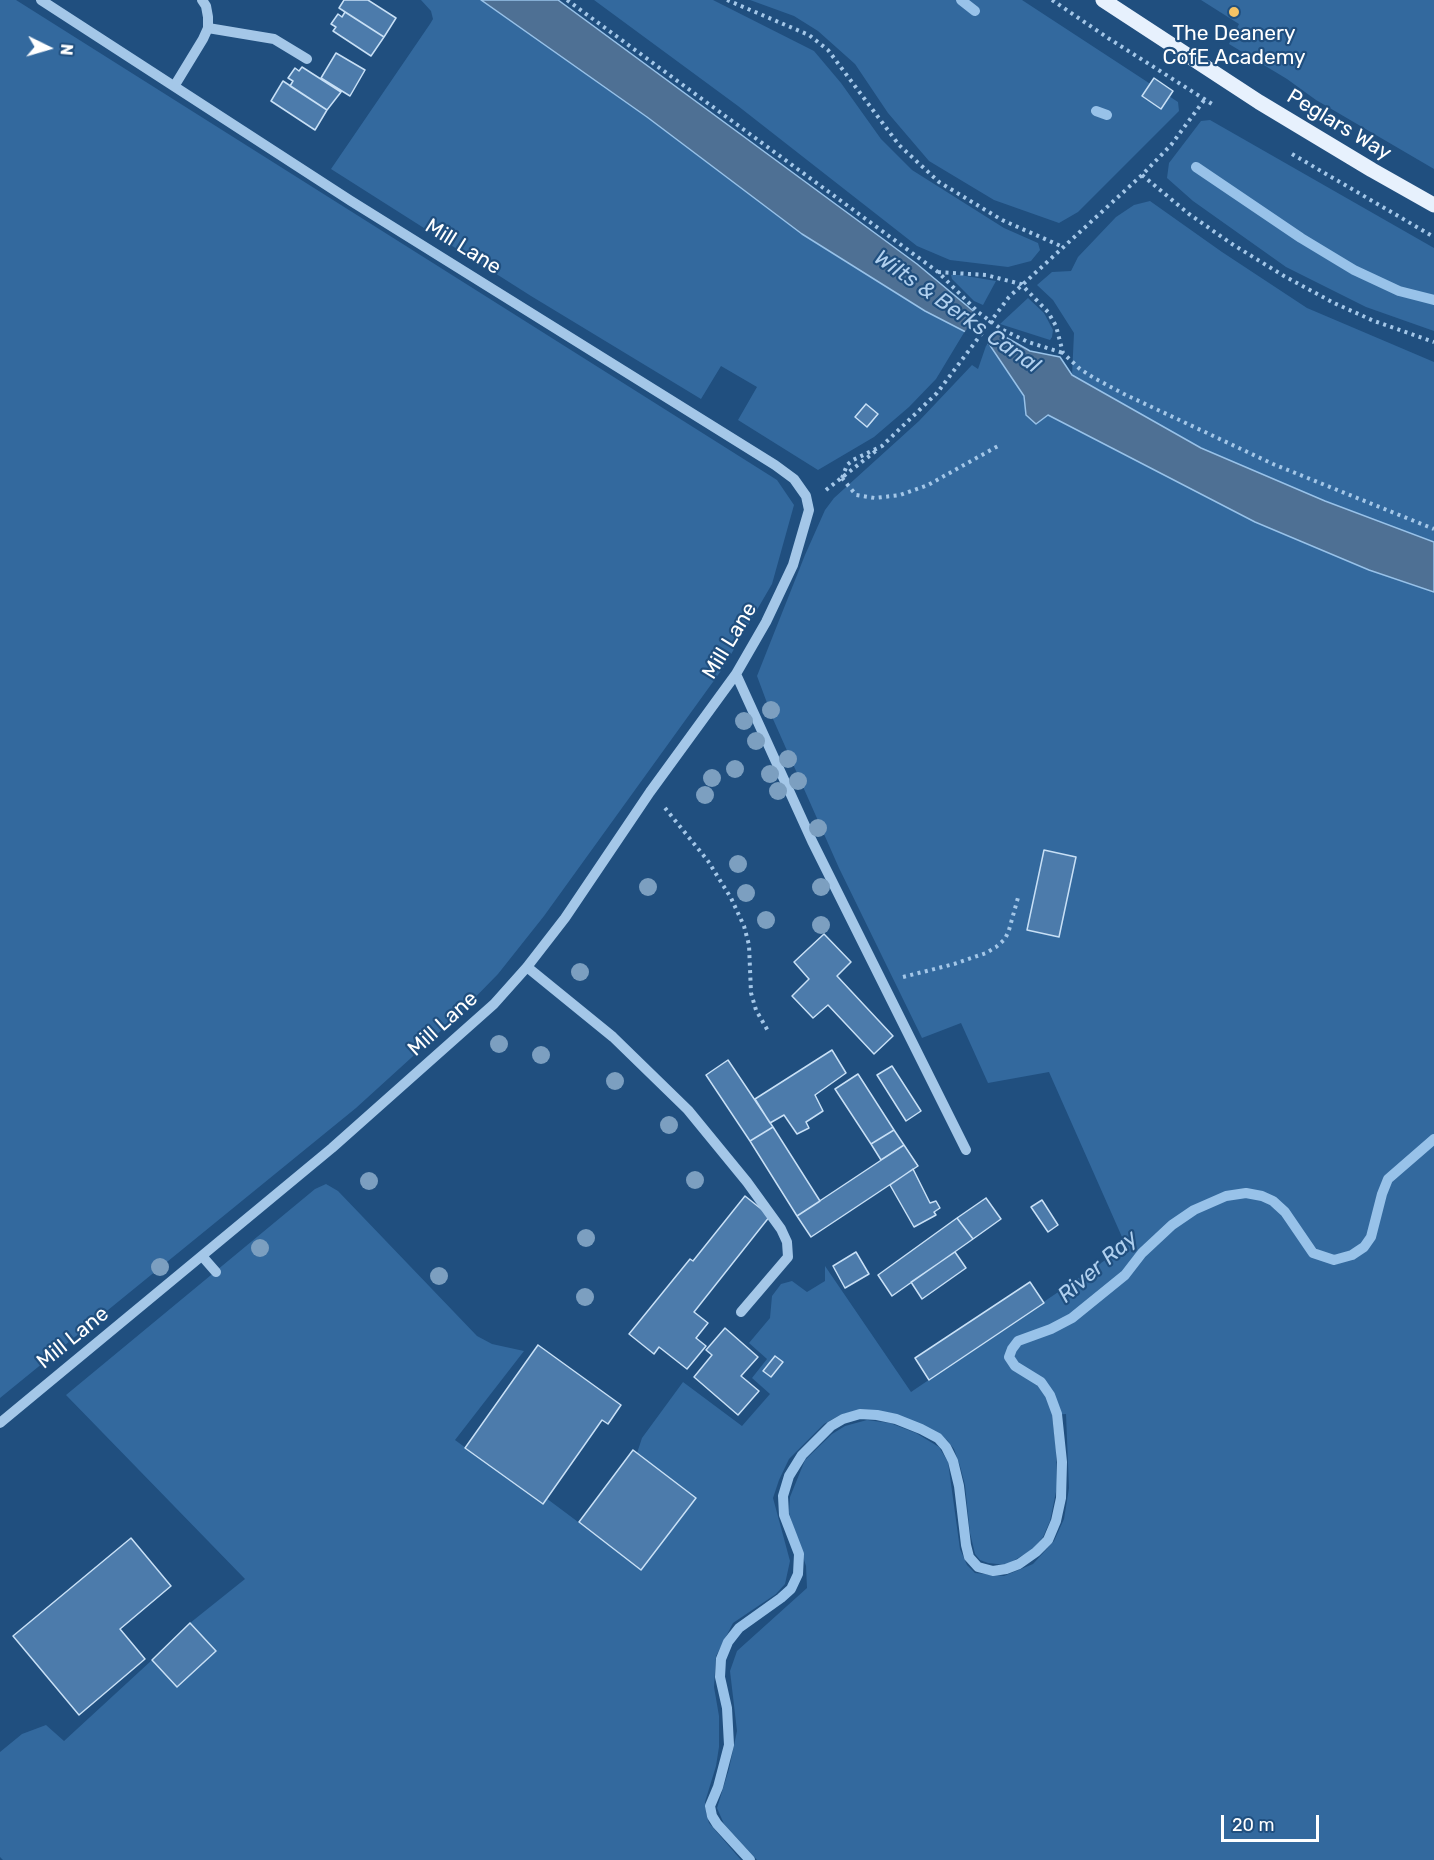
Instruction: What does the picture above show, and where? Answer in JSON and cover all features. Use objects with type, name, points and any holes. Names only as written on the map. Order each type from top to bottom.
[{"type":"main road","name":"Peglars Way","points":[[1103,0],[1259,102],[1372,171],[1434,205]]},
{"type":"street","name":"Mill Lane","points":[[0,1423],[400,1089],[494,1004],[527,967],[565,918],[650,792],[736,674],[766,622],[793,565],[809,510],[806,496],[794,479],[776,465],[351,201],[41,0]]},
{"type":"street","points":[[174,85],[208,28],[206,6],[202,0]]},
{"type":"street","points":[[208,28],[274,39],[307,59]]},
{"type":"street","points":[[736,674],[812,841],[966,1150]]},
{"type":"street","points":[[527,967],[613,1037],[688,1110],[747,1182],[781,1229],[787,1242],[788,1257],[741,1312]]},
{"type":"street","points":[[202,1256],[216,1272]]},
{"type":"path","points":[[567,0],[938,272],[978,312],[1001,329],[1018,338],[1063,352],[1080,369],[1124,394],[1294,473],[1434,529]]},
{"type":"path","points":[[728,0],[809,35],[828,50],[899,145],[939,183],[1002,220],[1063,247]]},
{"type":"path","points":[[842,478],[882,446],[937,393],[1010,297],[1142,175],[1171,145],[1205,99]]},
{"type":"path","points":[[1142,175],[1189,214],[1284,276],[1374,321],[1434,342]]},
{"type":"path","points":[[938,272],[986,275],[1022,284],[1048,312],[1056,326],[1063,352]]},
{"type":"path","points":[[842,478],[847,465],[853,460],[882,446]]},
{"type":"path","points":[[842,478],[856,495],[874,498],[900,495],[928,485],[998,446]]},
{"type":"path","points":[[650,792],[682,827],[708,861],[731,898],[744,926],[749,945],[751,993],[756,1010],[768,1031]]},
{"type":"path","points":[[883,983],[954,964],[986,953],[996,947],[1005,939],[1009,930],[1019,894]]},
{"type":"shaded area","points":[[0,0],[16,0],[777,480],[794,505],[772,584],[723,668],[544,916],[498,974],[455,1018],[356,1108],[0,1398]]},
{"type":"shaded area","points":[[421,0],[481,0],[647,117],[802,234],[925,311],[965,331],[936,379],[909,407],[874,437],[818,470],[738,420],[757,387],[721,366],[701,399],[531,296],[331,169],[433,19],[431,11]]},
{"type":"shaded area","points":[[594,0],[713,0],[814,51],[841,83],[881,139],[912,170],[1004,228],[1038,243],[1040,250],[1031,261],[1008,267],[950,260],[917,246],[738,106]]},
{"type":"shaded area","points":[[750,0],[1022,0],[1178,102],[1179,111],[1078,212],[1059,223],[994,200],[929,161],[888,113],[855,64],[818,31],[794,16]]},
{"type":"shaded area","points":[[1201,0],[1434,0],[1434,169],[1316,100],[1287,79],[1229,44],[1239,24]]},
{"type":"shaded area","points":[[1210,120],[1434,248],[1434,331],[1366,307],[1286,267],[1193,201],[1167,178],[1169,163],[1201,121]]},
{"type":"shaded area","points":[[1150,201],[1307,308],[1434,362],[1434,542],[1325,501],[1201,448],[1072,375],[1074,333],[1053,300],[1037,285],[1052,272],[1071,271],[1078,257],[1116,217],[1134,205]]},
{"type":"shaded area","points":[[951,275],[996,281],[983,305],[974,301],[952,279]]},
{"type":"shaded area","points":[[1028,298],[1044,313],[1053,330],[1050,340],[1000,324]]},
{"type":"shaded area","points":[[987,343],[1024,396],[1026,415],[1036,424],[1047,414],[1255,522],[1369,570],[1434,592],[1434,1860],[757,1860],[724,1824],[717,1808],[729,1769],[737,1731],[730,1671],[737,1651],[807,1588],[806,1566],[789,1513],[790,1497],[805,1460],[832,1434],[845,1426],[867,1420],[890,1423],[916,1433],[939,1447],[948,1462],[960,1549],[967,1565],[975,1573],[1004,1576],[1033,1564],[1054,1541],[1064,1519],[1069,1488],[1066,1414],[1052,1415],[1057,1487],[1050,1521],[1043,1537],[1032,1550],[1006,1565],[988,1563],[980,1560],[975,1554],[970,1533],[965,1485],[954,1449],[947,1440],[903,1418],[881,1411],[860,1410],[840,1415],[824,1424],[789,1459],[773,1498],[790,1561],[785,1584],[776,1594],[733,1623],[716,1656],[714,1687],[719,1716],[719,1747],[705,1802],[706,1813],[709,1823],[741,1860],[3,1860],[0,1857],[0,1752],[22,1734],[46,1725],[64,1741],[152,1660],[178,1687],[215,1651],[190,1623],[245,1579],[66,1395],[315,1189],[326,1184],[338,1191],[477,1336],[492,1344],[524,1351],[455,1440],[542,1504],[546,1498],[641,1569],[695,1498],[637,1453],[642,1438],[683,1382],[742,1426],[770,1394],[752,1378],[767,1359],[749,1343],[770,1318],[772,1296],[781,1284],[792,1281],[807,1292],[825,1281],[825,1266],[911,1392],[1126,1246],[1049,1072],[988,1083],[961,1023],[922,1038],[839,868],[773,719],[757,676],[825,510],[834,498],[919,421],[972,365],[978,369]]},
{"type":"water","name":"Wilts & Berks Canal","points":[[481,0],[558,0],[917,264],[1002,335],[1030,351],[1060,357],[1072,375],[1201,448],[1325,501],[1434,542],[1434,592],[1369,570],[1255,522],[1048,415],[1036,424],[1026,415],[1024,396],[989,344],[925,311],[802,234],[647,117]]},
{"type":"pier","points":[[978,313],[997,328],[986,346],[964,333]]},
{"type":"building","points":[[344,0],[368,0],[396,18],[384,37],[339,8]]},
{"type":"building","points":[[345,12],[384,37],[371,56],[333,31],[336,27],[331,24],[338,14],[342,17]]},
{"type":"building","points":[[336,53],[365,70],[350,96],[321,78]]},
{"type":"building","points":[[302,67],[341,92],[327,110],[290,86],[293,81],[288,78],[295,68],[299,71]]},
{"type":"building","points":[[1154,78],[1173,91],[1161,109],[1142,96]]},
{"type":"building","points":[[283,81],[327,110],[315,130],[271,101]]},
{"type":"building","points":[[866,404],[878,414],[867,427],[855,417]]},
{"type":"building","points":[[1044,850],[1076,857],[1059,937],[1027,930]]},
{"type":"building","points":[[824,934],[851,962],[837,976],[893,1036],[874,1054],[828,1005],[813,1018],[792,996],[809,979],[794,962]]},
{"type":"building","points":[[832,1050],[846,1073],[815,1095],[823,1111],[806,1122],[809,1128],[797,1134],[784,1115],[770,1123],[755,1099]]},
{"type":"building","points":[[728,1060],[773,1127],[750,1141],[706,1075]]},
{"type":"building","points":[[892,1066],[921,1111],[906,1121],[877,1075]]},
{"type":"building","points":[[858,1074],[894,1130],[871,1144],[835,1089]]},
{"type":"building","points":[[773,1127],[820,1201],[797,1216],[750,1141]]},
{"type":"building","points":[[894,1130],[904,1145],[881,1160],[871,1144]]},
{"type":"building","points":[[904,1145],[918,1166],[811,1237],[797,1216]]},
{"type":"building","points":[[913,1169],[930,1203],[936,1201],[940,1208],[934,1212],[936,1215],[914,1227],[890,1185]]},
{"type":"building","points":[[745,1196],[770,1216],[694,1312],[708,1323],[696,1338],[706,1346],[687,1369],[659,1347],[654,1354],[629,1334],[690,1259],[693,1261]]},
{"type":"building","points":[[986,1198],[1001,1219],[973,1239],[957,1218]]},
{"type":"building","points":[[1042,1200],[1058,1225],[1048,1232],[1031,1207]]},
{"type":"building","points":[[957,1218],[973,1239],[892,1296],[878,1275]]},
{"type":"building","points":[[856,1252],[869,1274],[845,1288],[833,1266]]},
{"type":"building","points":[[955,1252],[966,1268],[922,1299],[911,1282]]},
{"type":"building","points":[[1030,1282],[1044,1303],[929,1380],[915,1358]]},
{"type":"building","points":[[725,1328],[758,1357],[741,1376],[759,1391],[738,1415],[694,1377],[712,1355],[706,1350]]},
{"type":"building","points":[[538,1345],[621,1405],[608,1424],[602,1420],[543,1504],[465,1448]]},
{"type":"building","points":[[775,1356],[783,1362],[771,1377],[763,1371]]},
{"type":"building","points":[[633,1450],[696,1498],[641,1570],[579,1522]]},
{"type":"building","points":[[131,1538],[171,1586],[120,1629],[145,1659],[79,1715],[13,1636]]},
{"type":"building","points":[[190,1623],[216,1651],[177,1687],[152,1660]]},
{"type":"waterway","points":[[961,0],[975,11]]},
{"type":"waterway","points":[[1096,111],[1107,115]]},
{"type":"waterway","points":[[1196,167],[1301,238],[1354,270],[1399,291],[1434,300]]},
{"type":"waterway","name":"River Ray","points":[[750,1860],[717,1824],[710,1806],[718,1787],[729,1745],[727,1708],[720,1677],[721,1659],[728,1642],[739,1628],[791,1589],[798,1574],[799,1554],[784,1515],[783,1496],[789,1476],[802,1455],[831,1426],[843,1419],[860,1414],[896,1419],[921,1429],[938,1438],[953,1461],[959,1486],[969,1557],[978,1567],[993,1571],[1019,1564],[1048,1540],[1056,1521],[1061,1498],[1062,1462],[1057,1414],[1050,1395],[1041,1382],[1015,1366],[1009,1357],[1018,1341],[1051,1329],[1072,1318],[1125,1275],[1142,1253],[1172,1225],[1194,1210],[1226,1196],[1246,1193],[1273,1201],[1285,1212],[1313,1253],[1334,1260],[1352,1255],[1364,1247],[1371,1237],[1388,1179],[1434,1139]]},
{"type":"place","name":"The Deanery CofE Academy","points":[[1234,12]]}]
